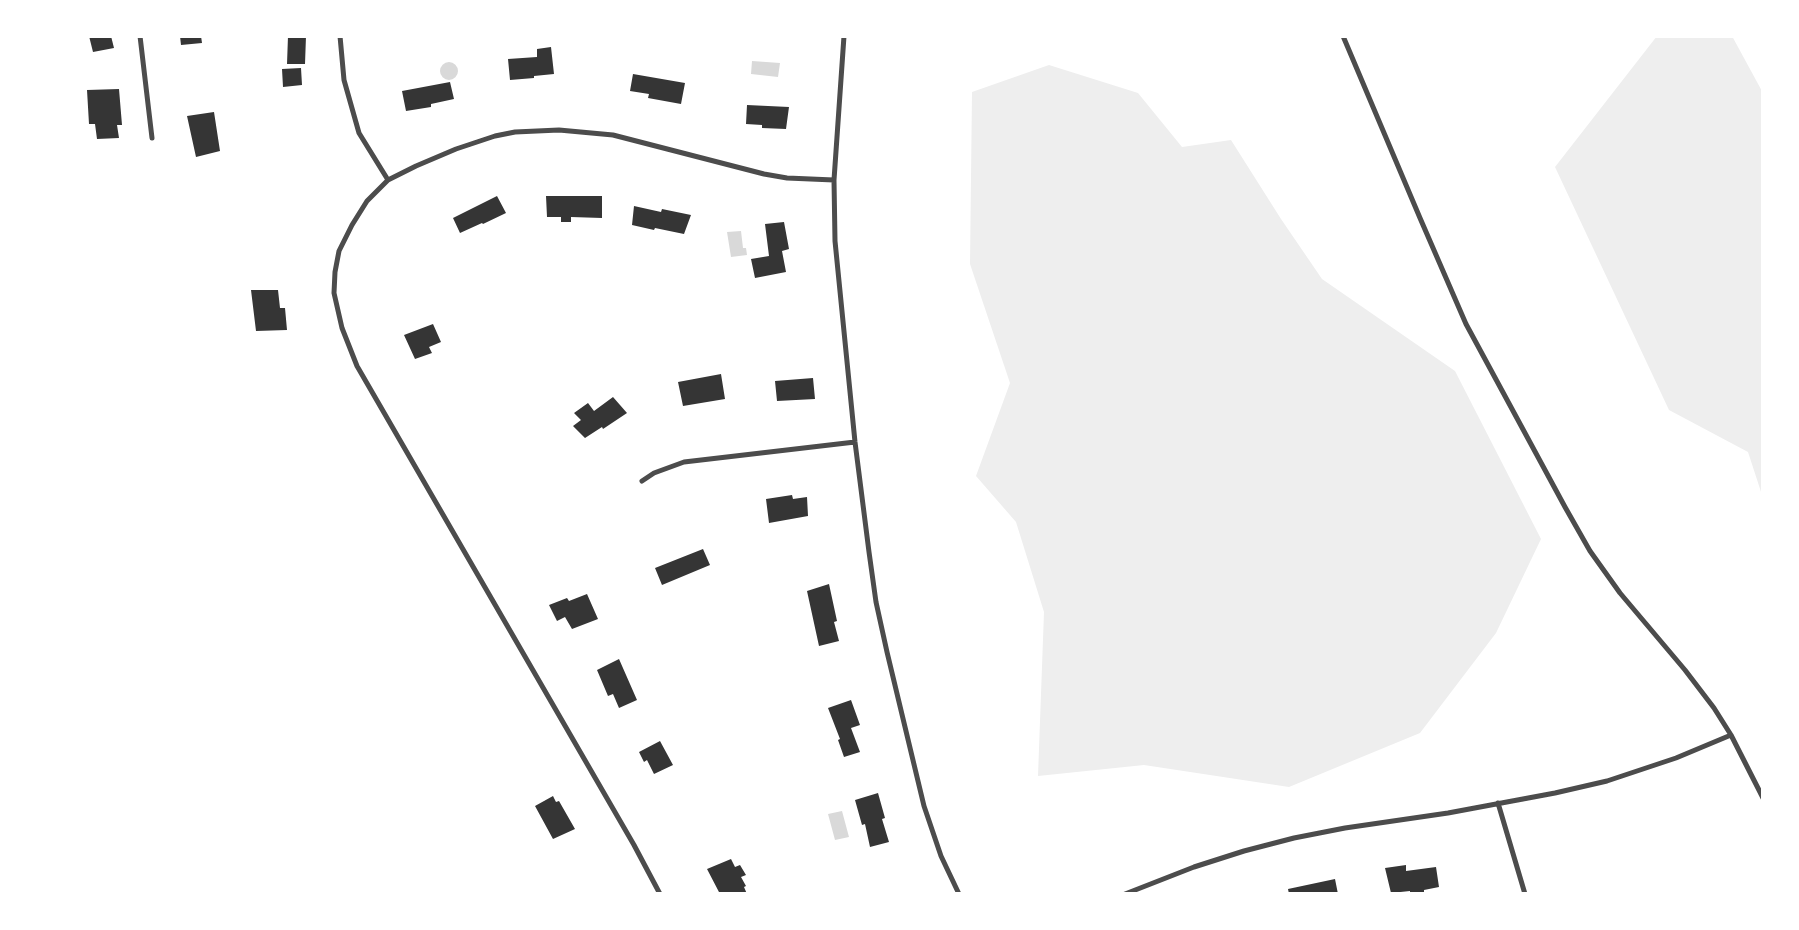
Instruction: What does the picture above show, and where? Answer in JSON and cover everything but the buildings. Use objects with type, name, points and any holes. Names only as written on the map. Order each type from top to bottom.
[{"type":"street","points":[[140,36],[152,138]]},
{"type":"street","points":[[340,36],[344,80],[358,133],[388,180]]},
{"type":"street","points":[[844,36],[834,180],[835,242],[855,442],[876,602],[924,806],[941,856],[959,894]]},
{"type":"street","points":[[1343,36],[1466,324],[1565,507],[1590,551],[1620,593],[1685,670],[1714,708],[1731,735],[1763,798]]},
{"type":"street","points":[[660,894],[624,828],[357,366],[342,328],[334,293],[334,272],[339,251],[367,201],[388,180],[448,152],[495,136],[515,132],[559,130],[613,135],[764,174],[787,178],[834,180]]},
{"type":"street","points":[[642,481],[654,473],[684,462],[855,442]]},
{"type":"street","points":[[1126,894],[1194,867],[1294,838],[1498,804],[1607,781],[1676,758],[1731,735]]},
{"type":"street","points":[[1498,804],[1525,894]]},
{"type":"shaded area","points":[[1657,36],[1732,36],[1763,93],[1763,498],[1748,452],[1669,410],[1555,167]]},
{"type":"shaded area","points":[[752,61],[780,63],[778,77],[751,74]]},
{"type":"shaded area","points":[[449,62],[455,65],[458,71],[455,77],[449,80],[443,77],[440,71],[443,65]]},
{"type":"shaded area","points":[[1049,65],[1138,93],[1182,147],[1231,140],[1322,279],[1455,371],[1541,539],[1496,633],[1420,733],[1289,787],[1144,765],[1038,776],[1044,612],[1016,522],[976,476],[1010,383],[970,264],[972,92]]},
{"type":"shaded area","points":[[741,231],[743,248],[746,248],[747,255],[731,257],[727,232]]},
{"type":"shaded area","points":[[842,811],[849,837],[835,840],[828,814]]}]
